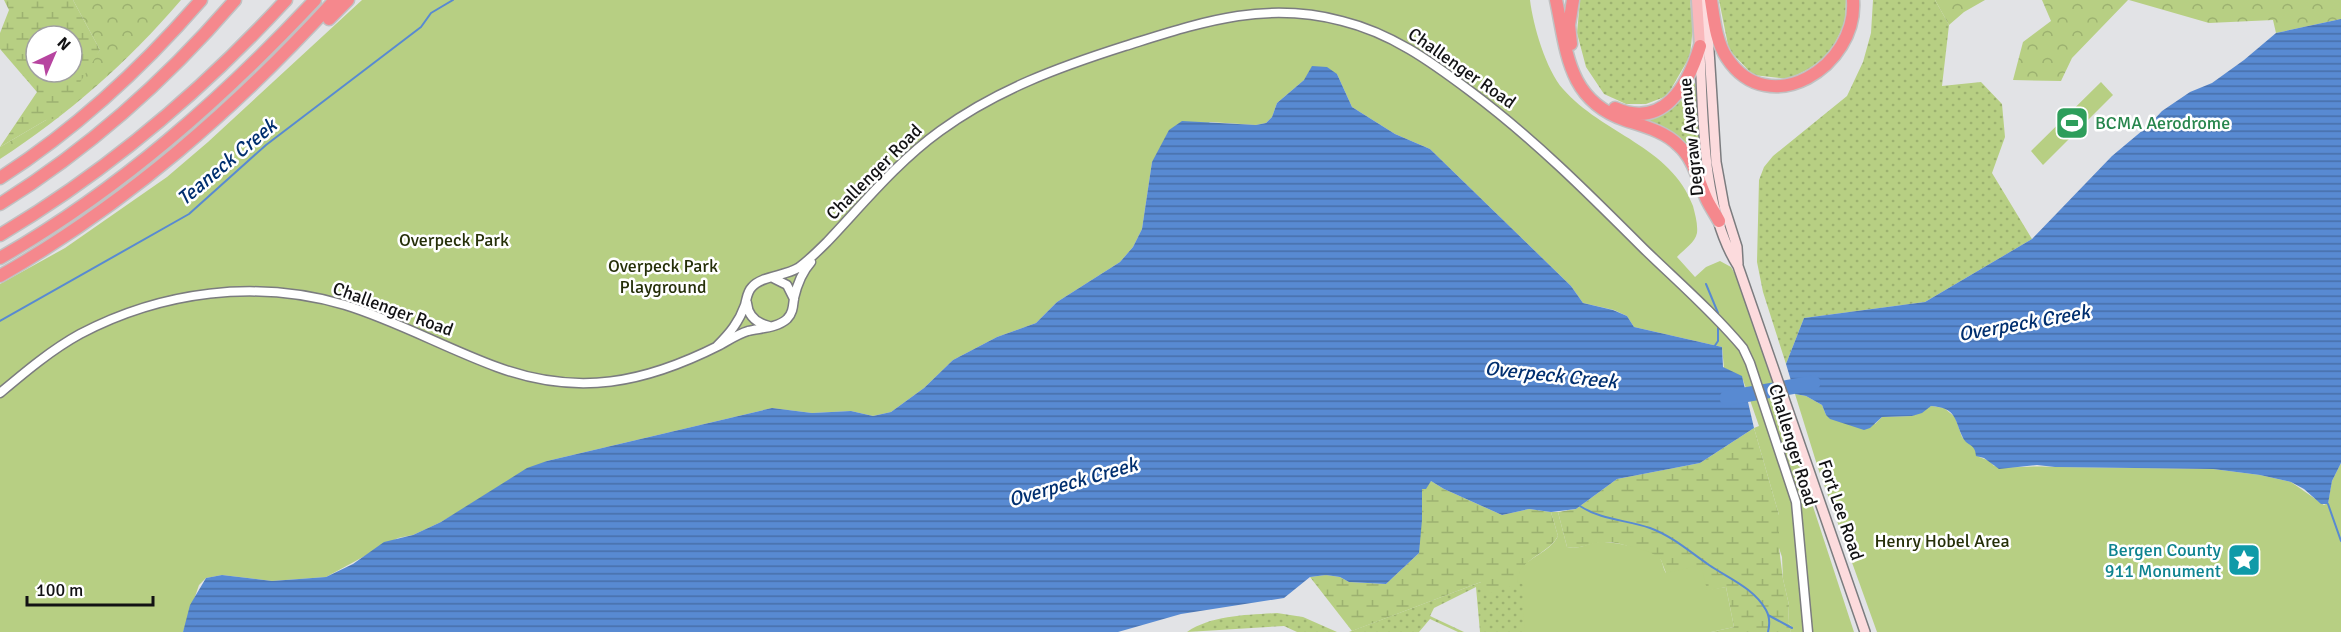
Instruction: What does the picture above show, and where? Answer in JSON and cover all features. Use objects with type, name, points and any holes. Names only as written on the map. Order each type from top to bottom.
[{"type":"highway","points":[[0,178],[51,142],[111,93],[201,0]]},
{"type":"highway","points":[[0,204],[61,165],[126,112],[176,65],[235,0]]},
{"type":"highway","points":[[0,235],[84,181],[154,128],[226,62],[285,0]]},
{"type":"highway","points":[[0,258],[75,212],[167,142],[239,78],[315,0]]},
{"type":"highway","points":[[0,276],[63,237],[150,176],[215,121],[335,0]]},
{"type":"highway","points":[[291,46],[325,22],[348,0]]},
{"type":"highway","points":[[1556,0],[1568,62],[1582,88],[1594,103],[1605,111],[1657,131],[1678,144],[1692,163],[1707,201],[1719,221]]},
{"type":"highway","points":[[1573,0],[1570,33],[1578,66],[1595,93],[1608,105],[1620,110],[1633,113],[1647,112],[1661,107],[1672,99],[1688,79],[1700,46]]},
{"type":"highway","points":[[1712,0],[1720,43],[1732,65],[1753,80],[1779,85],[1809,78],[1833,59],[1848,33],[1853,14],[1853,0]]},
{"type":"main road","name":"Degraw Avenue","points":[[1697,0],[1707,163],[1719,221],[1729,250],[1738,266],[1784,399]]},
{"type":"main road","name":"Degraw Avenue","points":[[1706,0],[1716,162],[1724,206],[1737,247],[1738,266]]},
{"type":"main road","name":"Fort Lee Road","points":[[1784,399],[1865,632]]},
{"type":"street","name":"Challenger Road","points":[[717,346],[737,324],[753,285],[760,280],[797,268],[818,251],[914,151],[974,108],[1022,83],[1076,62],[1198,22],[1252,13],[1300,13],[1341,20],[1400,43],[1427,59],[1496,110],[1560,164],[1737,341],[1750,363],[1796,502],[1808,632]]},
{"type":"street","name":"Challenger Road","points":[[0,393],[55,349],[112,318],[171,299],[223,292],[290,293],[344,305],[498,368],[548,381],[599,383],[643,377],[685,363],[747,332],[786,320],[792,311],[802,274],[818,251]]},
{"type":"street","points":[[772,278],[787,285],[794,300]]},
{"type":"street","points":[[747,302],[748,311],[754,319],[769,326]]},
{"type":"green space","points":[[4,0],[73,0],[100,50],[84,76],[84,24],[24,24],[24,77],[0,49],[0,33],[9,10]]},
{"type":"green space","points":[[73,0],[181,0],[140,45],[96,86],[50,124],[0,159],[0,147],[46,120],[74,84],[84,84],[84,71],[100,50]]},
{"type":"green space","name":"Overpeck Park","points":[[362,0],[1530,0],[1541,47],[1551,71],[1563,89],[1597,118],[1652,154],[1683,186],[1693,206],[1697,233],[1677,257],[1695,277],[1706,267],[1720,261],[1731,267],[1740,283],[1854,632],[1790,632],[1792,627],[1788,623],[1789,605],[1779,548],[1779,515],[1754,428],[1759,426],[1742,377],[1724,368],[1722,347],[1634,327],[1627,316],[1614,310],[1583,303],[1571,286],[1430,149],[1395,134],[1352,107],[1337,74],[1304,80],[1277,103],[1272,117],[1266,123],[1256,125],[1210,122],[1152,162],[1142,229],[1133,247],[1120,262],[1057,302],[1036,323],[997,337],[953,360],[924,388],[891,412],[873,416],[851,411],[812,413],[772,408],[547,461],[441,522],[413,535],[398,538],[326,577],[272,581],[222,575],[206,578],[199,585],[183,632],[0,632],[0,284],[65,248],[167,177]]},
{"type":"green space","points":[[1580,0],[1690,0],[1693,26],[1690,56],[1667,96],[1646,104],[1626,104],[1604,94],[1586,67],[1577,33]]},
{"type":"green space","points":[[1719,0],[1846,0],[1845,23],[1830,53],[1809,69],[1788,79],[1753,75],[1729,50]]},
{"type":"green space","points":[[1873,0],[1935,0],[1949,25],[1942,86],[1981,82],[2002,104],[2005,137],[1992,173],[2032,239],[1925,302],[1804,318],[1786,364],[1763,292],[1757,262],[1759,180],[1764,167],[1773,156],[1847,96],[1863,62],[1871,33]]},
{"type":"green space","points":[[1935,0],[1985,0],[1964,12],[1949,25]]},
{"type":"green space","points":[[2042,0],[2128,0],[2072,58],[2061,81],[2013,80],[2023,42],[2051,21]]},
{"type":"green space","points":[[2129,0],[2341,0],[2341,19],[2276,33],[2273,20],[2209,23]]},
{"type":"green space","name":"BCMA Aerodrome","points":[[2101,82],[2113,95],[2043,165],[2031,151]]},
{"type":"green space","points":[[1695,83],[1702,173],[1685,145],[1632,119],[1675,102]]},
{"type":"green space","points":[[30,84],[79,84],[58,118],[46,120],[0,147],[37,92]]},
{"type":"green space","name":"Henry Hobel Area","points":[[1795,394],[1806,396],[1822,405],[1826,415],[1875,424],[1882,417],[1912,416],[1931,406],[1944,408],[1955,417],[1962,437],[1975,448],[1979,457],[1990,461],[1994,466],[2213,469],[2260,475],[2291,482],[2324,505],[2328,503],[2332,481],[2341,463],[2341,632],[1877,632],[1818,468]]},
{"type":"green space","points":[[1754,428],[1779,515],[1779,548],[1789,605],[1788,623],[1792,627],[1790,632],[1711,632],[1734,627],[1726,587],[1707,591],[1666,573],[1661,560],[1620,544],[1605,542],[1567,547],[1558,512],[1576,509],[1617,479],[1700,463]]},
{"type":"green space","points":[[1431,481],[1502,515],[1529,509],[1551,512],[1558,536],[1548,548],[1523,567],[1517,582],[1509,587],[1487,594],[1481,582],[1352,631],[1310,577],[1326,575],[1340,577],[1349,582],[1386,584],[1419,553],[1421,489]]},
{"type":"green space","points":[[1551,512],[1558,512],[1567,547],[1576,548],[1599,542],[1632,546],[1657,556],[1666,573],[1701,565],[1707,590],[1726,587],[1734,627],[1711,632],[1525,632],[1524,585],[1517,582],[1523,567],[1547,549],[1558,536]]},
{"type":"green space","points":[[1528,560],[1527,632],[1480,632],[1476,587],[1434,608],[1430,616],[1464,632],[1458,632],[1430,619],[1419,632],[1349,632],[1481,582]]},
{"type":"green space","points":[[1277,613],[1303,617],[1337,632],[1297,632],[1284,626],[1187,632],[1219,619]]},
{"type":"water","points":[[2341,19],[2341,463],[2332,481],[2328,504],[2321,504],[2304,489],[2291,482],[2260,475],[2213,469],[2037,465],[1999,469],[1984,458],[1976,456],[1973,447],[1963,438],[1956,420],[1946,409],[1931,406],[1922,413],[1912,416],[1882,417],[1870,428],[1864,430],[1830,419],[1822,405],[1806,396],[1795,394],[1786,364],[1804,318],[1925,302],[2032,239],[2112,156],[2162,111],[2190,92],[2212,83],[2276,33]]},
{"type":"water","points":[[1312,66],[1327,67],[1337,74],[1352,107],[1395,134],[1430,149],[1571,286],[1583,303],[1627,316],[1634,327],[1722,347],[1723,367],[1742,376],[1754,428],[1700,463],[1617,479],[1576,509],[1551,512],[1529,509],[1502,515],[1431,481],[1426,489],[1422,489],[1419,553],[1386,584],[1349,582],[1340,577],[1326,575],[1310,577],[1284,598],[1181,614],[1118,632],[183,632],[190,605],[206,578],[222,575],[272,581],[326,577],[353,564],[384,542],[413,535],[441,522],[527,468],[547,461],[772,408],[812,413],[851,411],[873,416],[891,412],[924,388],[953,360],[997,337],[1036,323],[1057,302],[1120,262],[1133,247],[1142,229],[1152,162],[1169,130],[1182,121],[1256,125],[1266,123],[1272,117],[1277,103],[1304,80]]},
{"type":"waterway","name":"Teaneck Creek","points":[[0,321],[189,214],[266,145],[421,27],[431,13],[453,0]]},
{"type":"waterway","points":[[1706,284],[1718,318]]},
{"type":"waterway","points":[[1714,347],[1718,341],[1718,323]]},
{"type":"waterway","name":"Overpeck Creek","points":[[1727,398],[1813,383]]},
{"type":"waterway","points":[[2328,504],[2341,541]]},
{"type":"waterway","points":[[1580,506],[1597,514],[1658,531],[1740,584],[1755,596],[1766,610],[1769,621],[1768,632]]},
{"type":"waterway","points":[[1768,615],[1792,628]]},
{"type":"place","name":"BCMA Aerodrome","points":[[2072,123]]},
{"type":"place","name":"Bergen County 911 Monument","points":[[2244,560]]},
{"type":"park label","name":"Overpeck Park Playground","points":[[663,276]]}]
